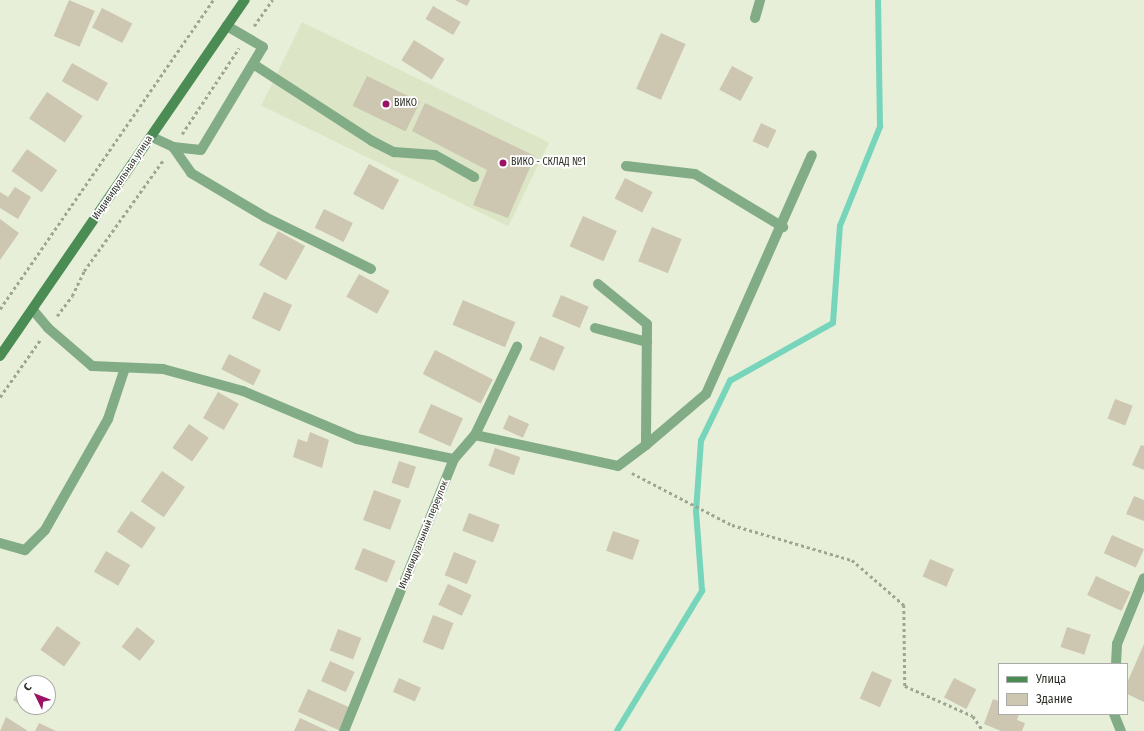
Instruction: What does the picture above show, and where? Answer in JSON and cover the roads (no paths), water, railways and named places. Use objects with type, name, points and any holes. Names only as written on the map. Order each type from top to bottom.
[{"type":"main road","name":"Индивидуальная улица","points":[[0,356],[245,0]]},
{"type":"street","points":[[755,18],[760,0]]},
{"type":"street","points":[[152,137],[173,147],[201,150],[263,47],[227,26]]},
{"type":"street","points":[[253,64],[372,141],[394,152],[435,155],[474,177]]},
{"type":"street","points":[[173,147],[192,173],[265,217],[371,270]]},
{"type":"street","points":[[475,435],[618,466],[646,446],[706,394],[783,227],[812,155]]},
{"type":"street","points":[[626,166],[695,174],[783,227]]},
{"type":"street","points":[[598,284],[647,324],[646,446]]},
{"type":"street","points":[[33,310],[48,328],[92,366],[163,369],[243,391],[357,439],[454,459]]},
{"type":"street","points":[[595,328],[647,342]]},
{"type":"street","name":"Индивидуальный переулок","points":[[344,731],[454,459],[475,435],[518,347]]},
{"type":"street","points":[[0,543],[25,550],[45,530],[108,419],[124,368]]},
{"type":"street","points":[[1116,663],[1117,644],[1144,578]]},
{"type":"street","points":[[1114,715],[1121,731]]},
{"type":"waterway","points":[[617,731],[702,591],[696,512],[701,441],[730,381],[833,323],[840,226],[880,127],[878,0]]},
{"type":"place","name":"ВИКО","points":[[386,104]]},
{"type":"place","name":"ВИКО - СКЛАД №1","points":[[503,163]]}]
